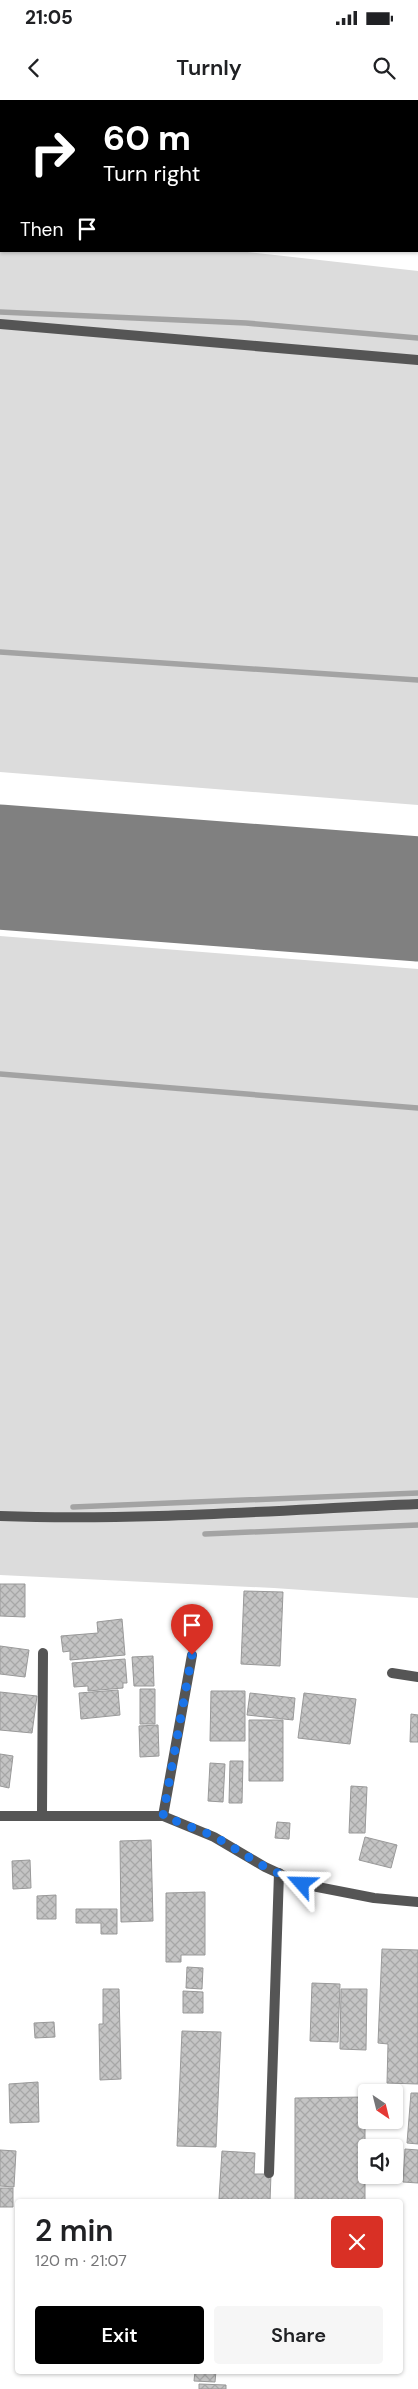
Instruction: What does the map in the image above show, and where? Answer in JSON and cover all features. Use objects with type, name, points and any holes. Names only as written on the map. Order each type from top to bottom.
[{"type":"street","points":[[0,324],[418,360]]},
{"type":"street","points":[[0,1516],[59,1518],[216,1515],[418,1504]]},
{"type":"street","points":[[42,1814],[43,1653]]},
{"type":"street","points":[[163,1816],[192,1655]]},
{"type":"street","points":[[392,1672],[418,1677]]},
{"type":"street","points":[[0,1816],[42,1814],[163,1816],[214,1836],[302,1884],[374,1898],[418,1902]]},
{"type":"street","points":[[269,2173],[279,1873]]},
{"type":"shaded area","points":[[0,252],[248,252],[418,271],[418,805],[0,772]]},
{"type":"shaded area","points":[[0,936],[418,969],[418,1598],[274,1588],[0,1575]]},
{"type":"building","points":[[0,1584],[25,1584],[25,1617],[0,1616]]},
{"type":"building","points":[[244,1591],[283,1592],[280,1666],[241,1664]]},
{"type":"building","points":[[122,1619],[125,1655],[70,1660],[70,1651],[63,1652],[61,1636],[98,1633],[97,1622]]},
{"type":"building","points":[[0,1646],[29,1650],[25,1677],[0,1674]]},
{"type":"building","points":[[153,1656],[154,1686],[134,1686],[132,1657]]},
{"type":"building","points":[[125,1659],[127,1683],[123,1683],[123,1688],[88,1691],[88,1686],[74,1687],[72,1663]]},
{"type":"building","points":[[140,1689],[155,1689],[155,1724],[140,1724]]},
{"type":"building","points":[[118,1690],[120,1715],[81,1719],[79,1693]]},
{"type":"building","points":[[211,1691],[245,1691],[245,1741],[210,1741]]},
{"type":"building","points":[[0,1692],[37,1696],[32,1733],[0,1730]]},
{"type":"building","points":[[250,1693],[295,1698],[293,1720],[247,1715]]},
{"type":"building","points":[[304,1693],[356,1699],[350,1744],[298,1738]]},
{"type":"building","points":[[411,1714],[418,1715],[418,1742],[410,1742]]},
{"type":"building","points":[[249,1720],[283,1720],[283,1781],[249,1781]]},
{"type":"building","points":[[158,1725],[159,1756],[140,1757],[139,1726]]},
{"type":"building","points":[[0,1754],[13,1756],[9,1788],[0,1786]]},
{"type":"building","points":[[230,1761],[243,1761],[242,1803],[229,1803]]},
{"type":"building","points":[[210,1763],[225,1764],[223,1802],[208,1801]]},
{"type":"building","points":[[351,1786],[367,1787],[365,1833],[349,1833]]},
{"type":"building","points":[[277,1822],[290,1823],[289,1839],[275,1838]]},
{"type":"building","points":[[365,1837],[397,1845],[391,1868],[359,1860]]},
{"type":"building","points":[[151,1840],[153,1921],[121,1922],[120,1841]]},
{"type":"building","points":[[30,1860],[31,1888],[13,1889],[12,1861]]},
{"type":"building","points":[[205,1892],[205,1955],[181,1955],[181,1962],[166,1962],[166,1893]]},
{"type":"building","points":[[56,1895],[56,1919],[37,1919],[37,1896]]},
{"type":"building","points":[[76,1909],[117,1909],[117,1934],[101,1934],[101,1923],[76,1923]]},
{"type":"building","points":[[382,1949],[418,1950],[418,2084],[387,2083],[388,2044],[378,2043]]},
{"type":"building","points":[[187,1967],[203,1968],[202,1989],[186,1988]]},
{"type":"building","points":[[312,1983],[340,1984],[338,2042],[310,2041]]},
{"type":"building","points":[[103,1989],[119,1989],[121,2079],[100,2080],[99,2024],[103,2024]]},
{"type":"building","points":[[341,1989],[367,1989],[366,2050],[340,2049]]},
{"type":"building","points":[[183,1991],[203,1992],[203,2013],[183,2013]]},
{"type":"building","points":[[54,2022],[55,2037],[35,2038],[34,2023]]},
{"type":"building","points":[[182,2031],[221,2032],[216,2147],[177,2146]]},
{"type":"building","points":[[38,2082],[39,2122],[10,2123],[9,2084]]},
{"type":"building","points":[[411,2093],[418,2093],[418,2144],[407,2143]]},
{"type":"building","points":[[358,2097],[358,2129],[365,2129],[365,2139],[358,2139],[358,2184],[365,2184],[365,2199],[295,2199],[295,2098]]},
{"type":"building","points":[[405,2149],[418,2150],[418,2183],[403,2182]]},
{"type":"building","points":[[0,2150],[16,2151],[14,2187],[0,2186]]},
{"type":"building","points":[[222,2151],[255,2153],[254,2174],[271,2174],[270,2199],[219,2199]]},
{"type":"building","points":[[0,2188],[13,2188],[13,2207],[0,2207]]},
{"type":"building","points":[[195,2374],[216,2374],[215,2382],[194,2381]]},
{"type":"building","points":[[199,2384],[226,2385],[226,2389],[199,2389]]},
{"type":"waterway","points":[[0,312],[246,323],[418,338]]},
{"type":"waterway","points":[[0,652],[418,680]]},
{"type":"waterway","points":[[0,1074],[418,1108]]},
{"type":"waterway","points":[[73,1507],[418,1493]]},
{"type":"waterway","points":[[205,1534],[418,1525]]},
{"type":"runway","points":[[0,867],[418,899]]},
{"type":"route","points":[[192,1655],[163,1816],[214,1836],[265,1867],[302,1884]]}]
